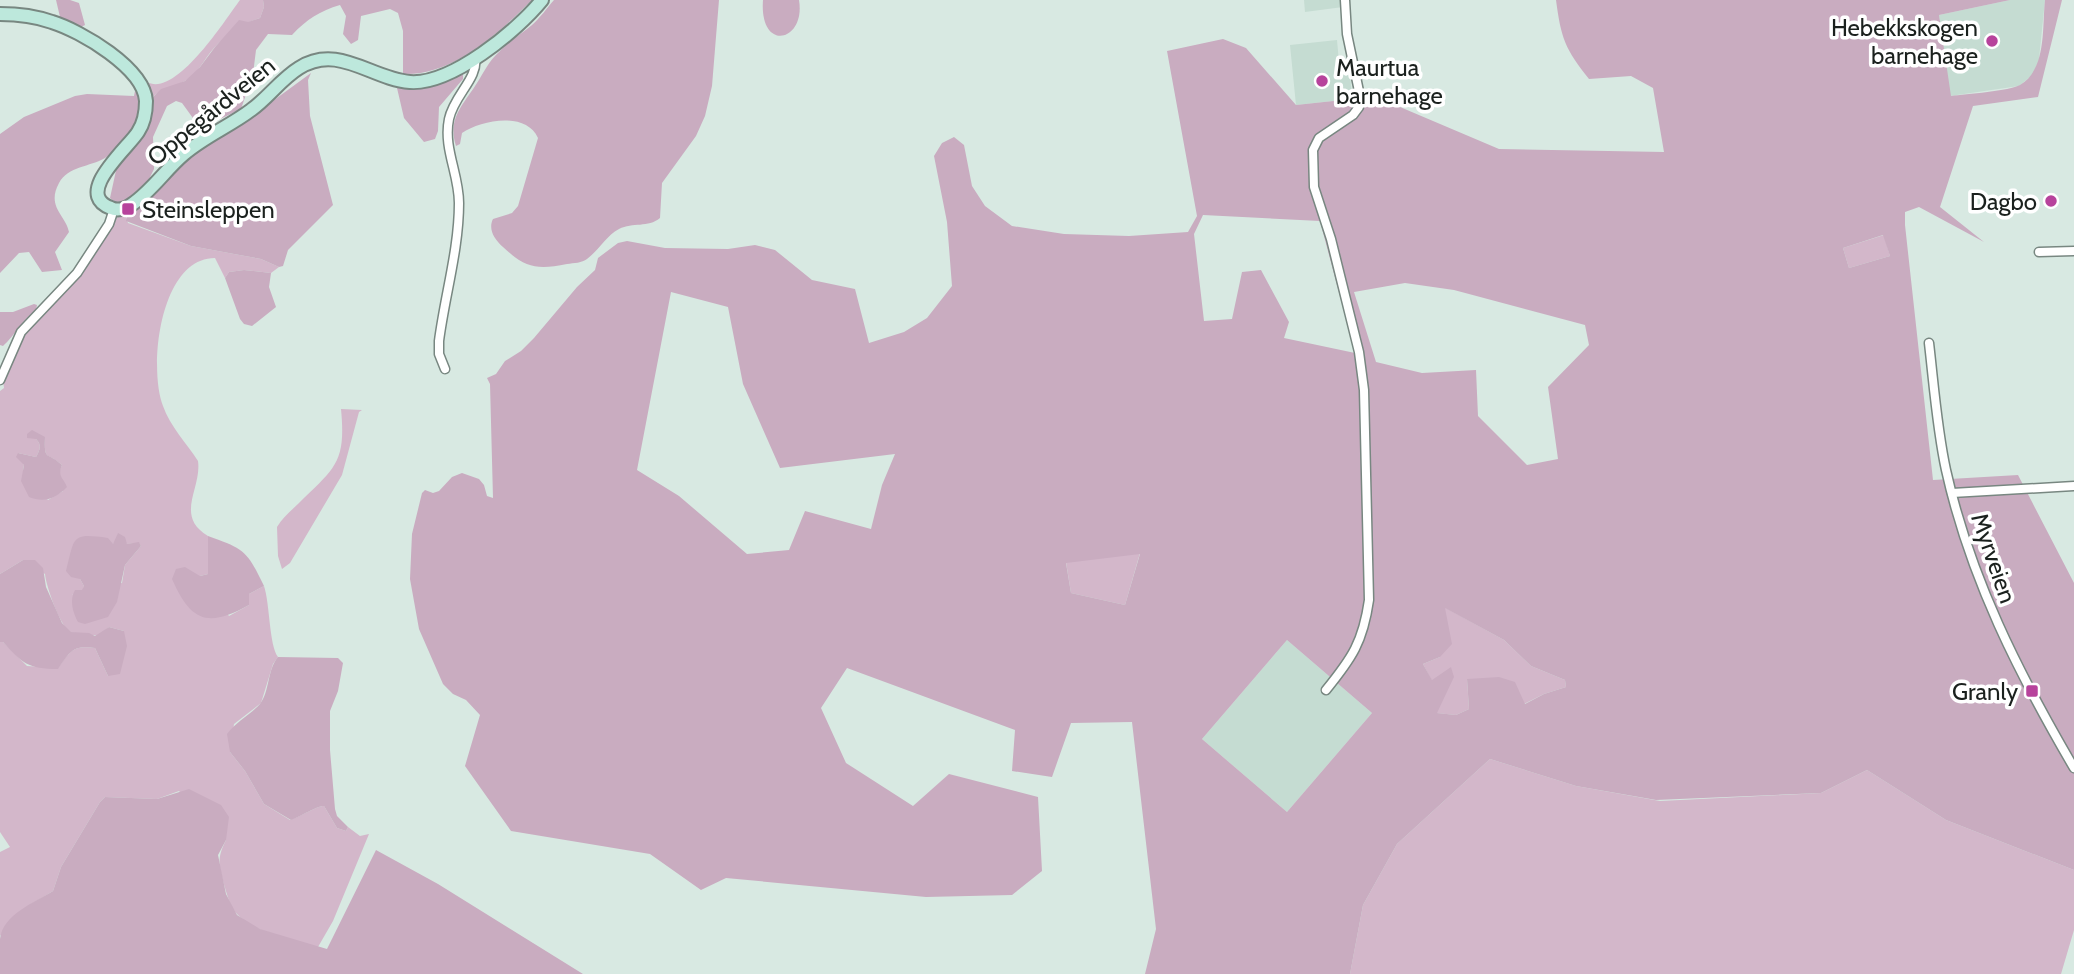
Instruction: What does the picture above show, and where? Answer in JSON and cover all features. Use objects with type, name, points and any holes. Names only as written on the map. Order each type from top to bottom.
[{"type":"main road","name":"Oppegårdveien","points":[[0,14],[35,17],[64,26],[122,63],[140,83],[145,99],[142,124],[127,147],[105,171],[98,185],[101,200],[114,209],[132,205],[189,149],[251,111],[294,71],[306,64],[336,59],[391,79],[419,82],[439,78],[475,57],[520,22],[542,0]]},
{"type":"street","points":[[1326,690],[1357,648],[1365,628],[1369,600],[1364,390],[1359,352],[1331,239],[1314,187],[1313,150],[1319,138],[1353,115],[1359,107],[1360,96],[1347,34],[1345,0]]},
{"type":"street","points":[[445,369],[439,354],[439,341],[459,203],[447,131],[455,99],[476,69],[475,57]]},
{"type":"street","points":[[0,380],[17,339],[77,273],[109,224],[114,209]]},
{"type":"street","points":[[2039,252],[2074,251]]},
{"type":"street","name":"Myrveien","points":[[1929,344],[1939,431],[1965,539],[1994,618],[2023,678],[2074,768]]},
{"type":"street","points":[[1952,493],[2074,486]]},
{"type":"shaded area","points":[[56,0],[79,3],[85,25],[81,27],[60,17]]},
{"type":"shaded area","points":[[240,0],[263,0],[264,7],[260,18],[241,26],[224,39],[190,78],[163,90],[151,99],[147,82],[159,84],[172,79],[185,68],[212,39]]},
{"type":"shaded area","points":[[263,0],[532,0],[474,50],[440,68],[422,73],[403,74],[403,31],[398,13],[390,9],[361,16],[358,40],[351,44],[343,34],[346,16],[340,5],[314,16],[292,35],[268,34],[256,50],[253,74],[241,109],[212,123],[198,125],[182,103],[176,101],[167,106],[153,137],[154,169],[148,181],[125,201],[117,204],[110,198],[117,166],[139,143],[148,126],[151,99],[161,89],[185,81],[239,20],[248,22],[260,18],[264,7]]},
{"type":"shaded area","points":[[554,0],[719,0],[712,86],[705,116],[696,136],[662,183],[660,218],[650,223],[619,229],[583,261],[539,267],[525,263],[511,254],[497,241],[491,226],[493,219],[512,213],[518,206],[538,138],[524,124],[503,120],[470,128],[462,133],[460,144],[456,146],[454,127],[458,112],[492,59],[535,22]]},
{"type":"shaded area","points":[[763,0],[799,0],[796,25],[790,32],[782,36],[774,34],[768,28]]},
{"type":"shaded area","name":"Maurtua barnehage","points":[[1304,0],[1342,0],[1343,7],[1305,12]]},
{"type":"shaded area","points":[[1556,0],[2010,0],[1939,15],[1951,96],[2007,89],[2020,85],[2029,78],[2042,47],[2045,0],[2062,0],[2038,97],[1973,106],[1940,207],[1984,242],[1919,207],[1905,212],[1905,225],[1933,480],[2018,475],[2074,583],[2074,870],[1946,820],[1867,770],[1821,793],[1656,800],[1576,786],[1490,759],[1397,844],[1363,905],[1350,974],[1145,974],[1156,929],[1132,722],[1071,723],[1052,777],[1012,771],[1015,730],[847,668],[821,708],[846,763],[913,806],[949,774],[1038,797],[1042,871],[1012,895],[926,897],[726,878],[701,890],[650,854],[511,831],[465,766],[480,715],[466,700],[453,694],[443,684],[419,629],[410,579],[412,534],[422,493],[425,490],[433,493],[439,491],[452,477],[462,473],[479,479],[487,496],[493,498],[490,384],[487,378],[496,374],[505,361],[521,351],[534,338],[595,270],[598,258],[618,243],[627,241],[665,248],[728,249],[755,245],[775,250],[812,280],[855,289],[869,343],[904,332],[927,318],[952,286],[947,222],[934,156],[942,143],[954,137],[964,145],[972,186],[985,206],[1012,226],[1064,234],[1129,236],[1188,232],[1197,216],[1167,51],[1223,39],[1246,48],[1296,105],[1352,99],[1367,93],[1499,149],[1664,152],[1653,88],[1631,76],[1589,79],[1565,42]],"holes":[[[1203,215],[1320,221],[1355,353],[1284,338],[1289,322],[1261,270],[1242,272],[1232,319],[1204,321],[1194,234]],[[1883,235],[1890,256],[1849,268],[1843,248]],[[1405,283],[1454,290],[1585,325],[1589,345],[1548,387],[1558,459],[1527,465],[1478,416],[1476,370],[1422,373],[1376,362],[1354,292]],[[671,292],[728,307],[743,384],[780,468],[895,454],[882,485],[871,529],[805,511],[789,550],[747,554],[679,496],[637,470]],[[1140,554],[1125,605],[1071,593],[1066,563]],[[1445,608],[1504,640],[1531,666],[1565,680],[1566,687],[1525,704],[1515,682],[1499,677],[1467,679],[1469,709],[1456,715],[1437,713],[1454,677],[1451,667],[1432,680],[1423,664],[1440,657],[1452,644]],[[1287,640],[1372,713],[1287,812],[1202,739]]]},
{"type":"shaded area","name":"Hebekkskogen barnehage","points":[[2010,0],[2045,0],[2035,73],[2019,86],[1950,96],[1939,15]]},
{"type":"shaded area","name":"Maurtua barnehage","points":[[1337,40],[1339,62],[1349,61],[1352,99],[1296,105],[1290,45]]},
{"type":"shaded area","points":[[311,73],[308,80],[310,116],[333,205],[288,250],[283,266],[279,267],[261,259],[191,246],[126,221],[127,215],[158,191],[199,146],[251,117]]},
{"type":"shaded area","points":[[459,74],[463,75],[463,79],[439,107],[435,139],[424,142],[404,118],[397,88],[432,86]]},
{"type":"shaded area","points":[[135,91],[139,99],[139,113],[125,140],[105,158],[68,173],[59,183],[56,205],[69,232],[55,252],[62,270],[42,272],[29,252],[19,253],[0,273],[0,134],[24,117],[75,96],[134,96]]},
{"type":"shaded area","points":[[125,214],[128,223],[191,246],[261,259],[279,267],[271,273],[244,270],[229,272],[225,278],[215,258],[196,263],[182,276],[170,295],[158,342],[157,366],[159,388],[166,413],[198,461],[191,511],[198,528],[208,536],[208,574],[200,576],[229,616],[249,605],[249,594],[264,586],[273,643],[278,657],[273,664],[261,703],[234,724],[230,752],[245,771],[264,804],[290,820],[324,806],[337,828],[346,831],[348,827],[360,836],[369,834],[333,921],[318,947],[255,927],[235,912],[220,869],[220,855],[226,840],[179,791],[157,799],[105,797],[61,867],[53,891],[18,914],[0,936],[0,852],[10,847],[0,832],[0,642],[27,666],[58,668],[72,651],[95,648],[108,676],[124,631],[109,627],[98,636],[70,632],[58,614],[45,574],[23,560],[0,574],[0,391],[4,388],[3,380],[21,337],[75,281],[116,218]],"holes":[[[45,437],[46,453],[62,465],[59,472],[63,491],[48,500],[23,470],[24,465],[18,453],[36,457],[40,448],[36,439]],[[118,534],[127,544],[139,543],[141,546],[125,565],[122,583],[72,595],[83,590],[80,579],[116,541]]]},
{"type":"shaded area","points":[[1884,235],[1890,256],[1849,268],[1843,248]]},
{"type":"shaded area","points":[[244,270],[271,273],[269,287],[276,307],[252,326],[244,324],[240,319],[225,278],[229,272]]},
{"type":"shaded area","points":[[37,305],[36,310],[3,346],[0,345],[0,312],[13,312]]},
{"type":"shaded area","points":[[341,409],[362,410],[359,412],[342,475],[290,563],[282,569],[278,556],[277,527],[322,481],[336,462],[342,441]]},
{"type":"shaded area","points":[[32,430],[45,437],[46,453],[62,465],[61,475],[67,487],[49,499],[29,497],[21,481],[24,465],[16,457],[18,453],[36,457],[39,450],[36,439],[27,438],[27,434]]},
{"type":"shaded area","points":[[118,533],[125,537],[127,544],[139,542],[141,546],[125,565],[117,602],[108,617],[85,624],[78,622],[73,611],[72,598],[75,590],[82,590],[84,586],[80,579],[71,577],[66,571],[73,544],[81,537],[87,536],[108,538],[113,544]]},
{"type":"shaded area","points":[[208,536],[230,544],[244,553],[264,586],[249,594],[249,605],[222,617],[202,617],[194,612],[186,604],[172,579],[176,569],[185,567],[200,576],[208,574]]},
{"type":"shaded area","points":[[1140,553],[1125,605],[1071,593],[1066,562]]},
{"type":"shaded area","points":[[23,560],[35,560],[43,568],[46,587],[62,623],[71,632],[95,636],[109,627],[124,631],[127,646],[120,674],[108,676],[95,648],[76,649],[58,669],[48,669],[26,663],[0,642],[0,574]]},
{"type":"shaded area","points":[[1444,607],[1504,640],[1531,666],[1565,680],[1566,687],[1524,704],[1467,679],[1469,709],[1456,715],[1436,713],[1432,681],[1423,664],[1440,657]]},
{"type":"shaded area","points":[[1287,640],[1372,713],[1287,812],[1202,739]]},
{"type":"shaded area","points":[[278,657],[338,658],[343,663],[338,691],[330,711],[330,750],[335,809],[337,816],[348,827],[346,831],[337,828],[324,806],[291,820],[264,804],[245,771],[230,752],[227,734],[260,704]]},
{"type":"shaded area","points":[[1490,759],[1576,786],[1660,801],[1821,793],[1867,770],[1946,820],[2074,870],[2074,930],[2061,974],[1350,974],[1363,905],[1397,844]]},
{"type":"shaded area","points":[[189,789],[221,805],[229,817],[226,840],[218,855],[226,894],[237,915],[260,929],[327,949],[376,850],[438,884],[583,974],[0,974],[2,930],[20,910],[53,891],[61,867],[105,797],[157,799]]},
{"type":"place","name":"Hebekkskogen barnehage","points":[[1992,41]]},
{"type":"place","name":"Maurtua barnehage","points":[[1322,81]]},
{"type":"place","name":"Dagbo","points":[[2051,201]]},
{"type":"place","name":"Steinsleppen","points":[[128,209]]},
{"type":"place","name":"Granly","points":[[2032,691]]}]
